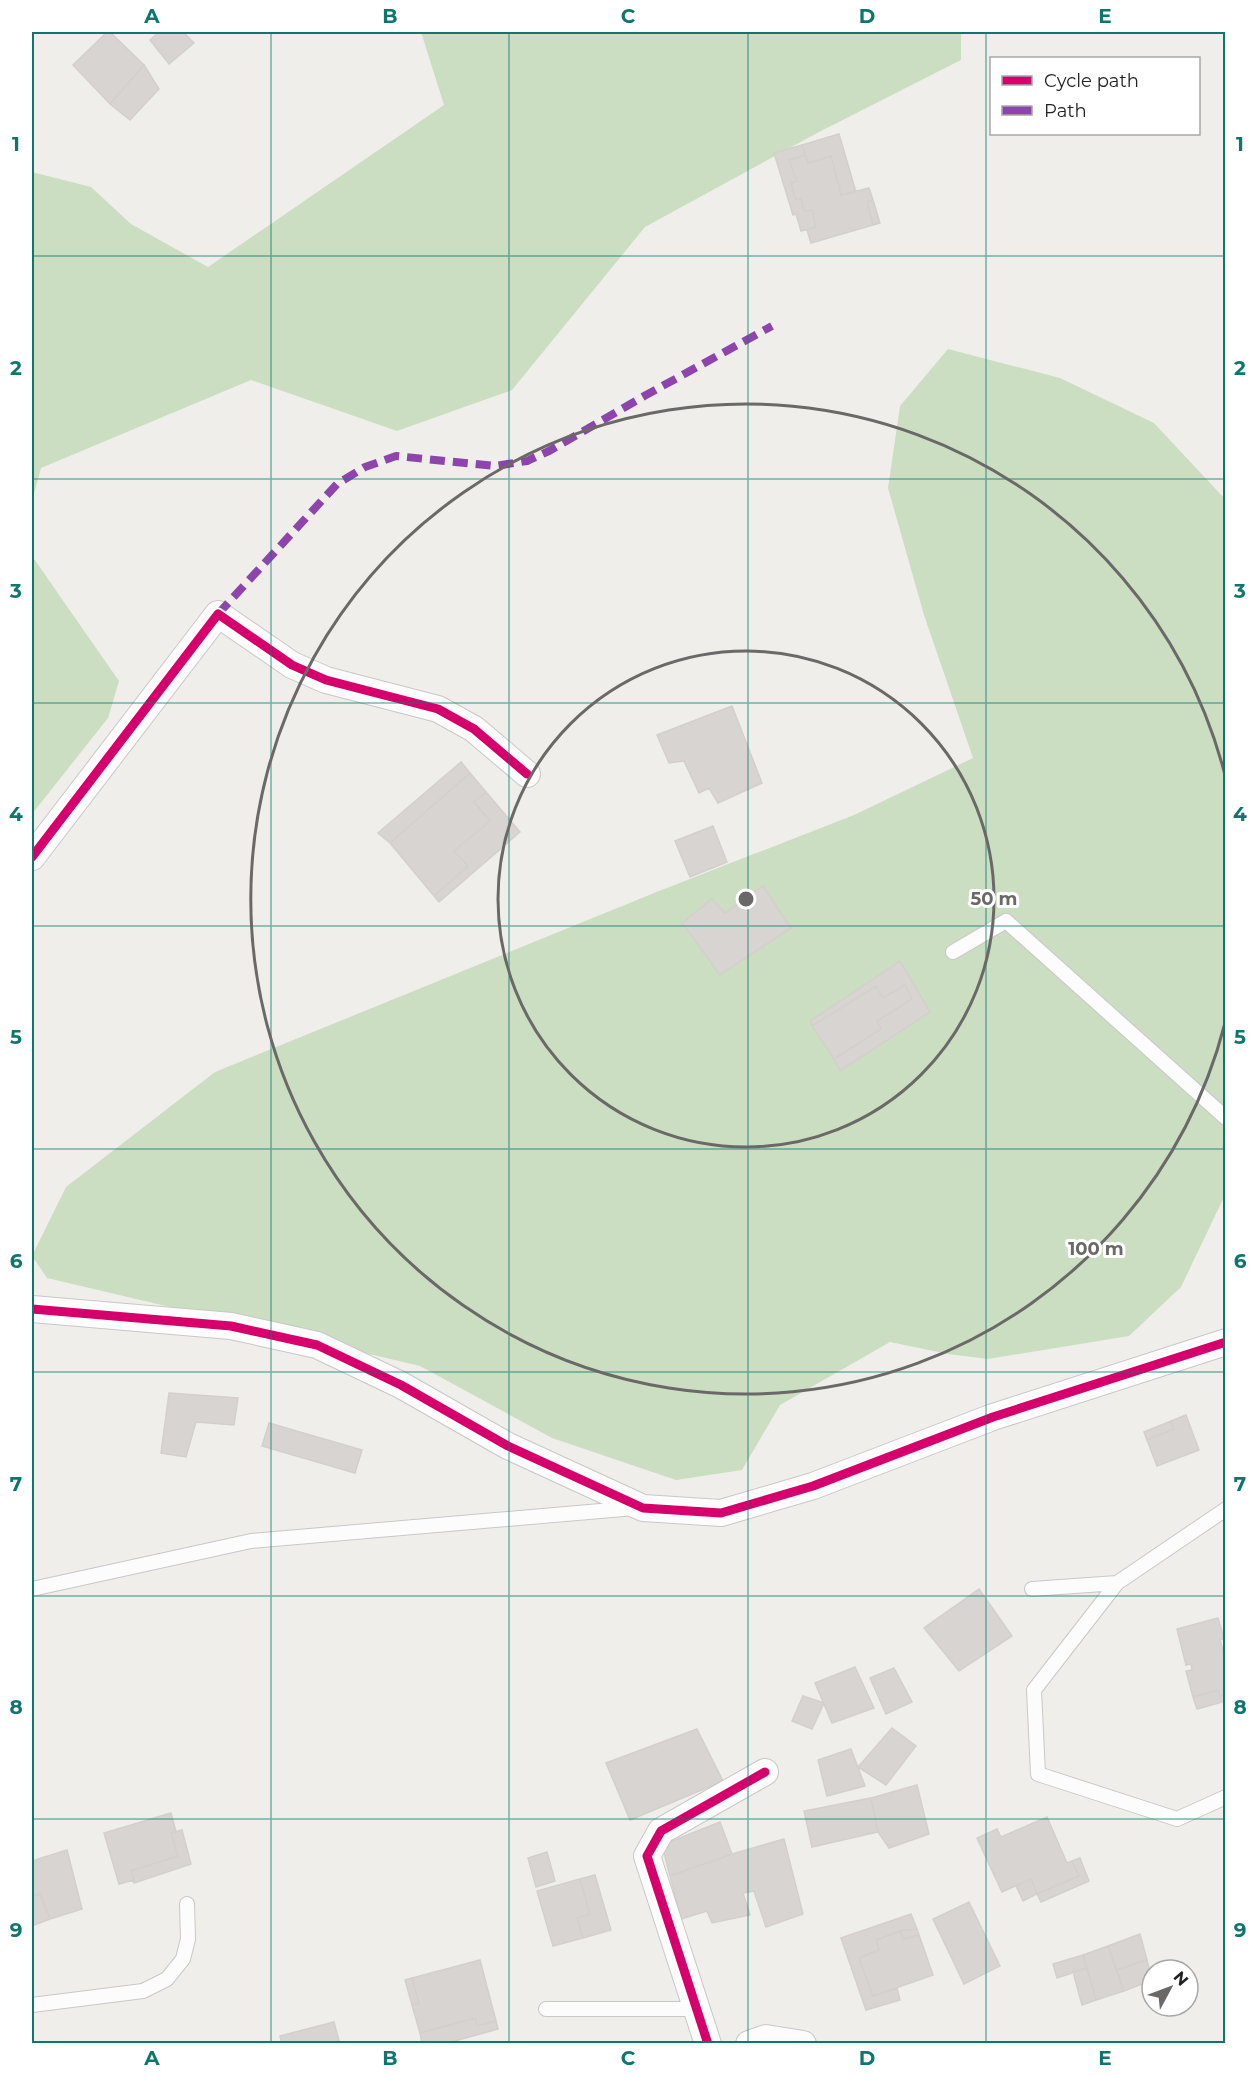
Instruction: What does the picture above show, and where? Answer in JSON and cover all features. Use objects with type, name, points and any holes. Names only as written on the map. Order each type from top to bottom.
[{"type":"street","points":[[32,857],[218,614],[292,665],[317,676],[438,710],[474,729],[527,774]]},
{"type":"street","points":[[32,1309],[231,1326],[317,1345],[402,1385],[508,1446],[643,1508],[721,1513],[813,1486],[993,1417],[1226,1342]]},
{"type":"street","points":[[708,2043],[647,1856],[661,1831],[765,1772]]},
{"type":"street","points":[[748,2043],[766,2038],[803,2043]]},
{"type":"lane","points":[[953,952],[1006,921],[1226,1118]]},
{"type":"lane","points":[[32,1589],[251,1541],[643,1508]]},
{"type":"lane","points":[[1226,1509],[1117,1583],[1034,1690],[1038,1774],[1177,1819],[1226,1797]]},
{"type":"lane","points":[[1032,1589],[1117,1583]]},
{"type":"lane","points":[[32,2005],[143,1991],[167,1979],[183,1959],[188,1939],[187,1904]]},
{"type":"lane","points":[[546,2010],[696,2009]]},
{"type":"green space","points":[[421,32],[961,32],[961,60],[819,132],[645,227],[512,390],[397,431],[251,380],[41,468],[32,501],[32,172],[91,187],[131,224],[208,267],[444,105]]},
{"type":"green space","points":[[948,349],[1060,378],[1154,423],[1225,499],[1225,1195],[1181,1287],[1129,1336],[988,1359],[948,1354],[890,1342],[780,1405],[742,1470],[676,1480],[552,1438],[420,1366],[47,1278],[32,1256],[66,1187],[215,1072],[654,893],[854,815],[973,758],[924,615],[888,488],[900,406]]},
{"type":"green space","points":[[32,556],[119,681],[108,718],[32,814]]},
{"type":"building","points":[[107,32],[110,32],[144,65],[110,104],[73,65]]},
{"type":"building","points":[[159,32],[183,32],[194,43],[169,64],[150,40]]},
{"type":"building","points":[[144,65],[159,89],[130,120],[110,104]]},
{"type":"building","points":[[839,134],[856,192],[841,195],[831,156],[808,163],[802,145]]},
{"type":"building","points":[[802,145],[805,155],[789,160],[797,181],[791,183],[796,200],[801,198],[804,211],[812,210],[816,227],[801,231],[796,214],[793,215],[774,153]]},
{"type":"building","points":[[805,155],[808,163],[831,156],[841,195],[869,188],[873,200],[867,202],[873,225],[811,243],[807,230],[816,227],[812,210],[804,211],[801,198],[796,200],[791,183],[797,181],[789,160]]},
{"type":"building","points":[[873,200],[880,223],[873,225],[867,202]]},
{"type":"building","points":[[732,706],[762,783],[718,803],[709,788],[699,793],[684,761],[669,763],[657,735]]},
{"type":"building","points":[[461,762],[470,773],[390,843],[378,833]]},
{"type":"building","points":[[470,773],[486,792],[474,802],[490,821],[454,851],[468,866],[434,896],[390,843]]},
{"type":"building","points":[[486,792],[520,832],[439,902],[434,896],[468,866],[454,851],[490,821],[474,802]]},
{"type":"building","points":[[713,826],[727,862],[690,877],[675,841]]},
{"type":"building","points":[[763,886],[791,928],[720,975],[682,923],[712,899],[725,913]]},
{"type":"building","points":[[900,961],[930,1012],[840,1071],[834,1059],[881,1029],[877,1021],[912,999],[905,985],[883,998],[876,986],[812,1026],[810,1021]]},
{"type":"building","points":[[905,985],[912,999],[877,1021],[881,1029],[834,1059],[812,1026],[876,986],[883,998]]},
{"type":"building","points":[[169,1393],[238,1398],[234,1425],[196,1422],[186,1457],[161,1453]]},
{"type":"building","points":[[1186,1415],[1199,1450],[1157,1466],[1147,1440],[1174,1429],[1171,1421]]},
{"type":"building","points":[[1171,1421],[1174,1429],[1147,1440],[1144,1432]]},
{"type":"building","points":[[269,1423],[362,1450],[355,1473],[262,1446]]},
{"type":"building","points":[[979,1589],[1012,1636],[959,1671],[924,1628]]},
{"type":"building","points":[[1218,1618],[1224,1638],[1220,1640],[1226,1661],[1226,1694],[1220,1696],[1218,1690],[1193,1697],[1186,1671],[1192,1670],[1191,1664],[1186,1665],[1177,1629]]},
{"type":"building","points":[[855,1667],[874,1708],[832,1723],[815,1683]]},
{"type":"building","points":[[894,1668],[912,1702],[886,1714],[870,1678]]},
{"type":"building","points":[[1218,1690],[1220,1696],[1226,1694],[1226,1701],[1197,1709],[1193,1697]]},
{"type":"building","points":[[803,1696],[824,1703],[812,1729],[792,1721]]},
{"type":"building","points":[[892,1728],[916,1746],[886,1785],[858,1767]]},
{"type":"building","points":[[697,1729],[723,1781],[630,1820],[606,1763]]},
{"type":"building","points":[[851,1749],[865,1786],[827,1796],[818,1760]]},
{"type":"building","points":[[917,1785],[929,1834],[889,1848],[878,1832],[871,1798]]},
{"type":"building","points":[[871,1798],[878,1832],[812,1847],[804,1811]]},
{"type":"building","points":[[171,1813],[176,1832],[171,1833],[178,1856],[131,1871],[134,1880],[119,1884],[104,1833]]},
{"type":"building","points":[[1047,1817],[1067,1863],[1072,1861],[1079,1876],[1037,1894],[1031,1879],[1002,1892],[977,1838],[997,1829],[1001,1837]]},
{"type":"building","points":[[720,1822],[732,1854],[670,1876],[662,1845]]},
{"type":"building","points":[[182,1830],[191,1864],[134,1883],[131,1871],[178,1856],[171,1833]]},
{"type":"building","points":[[784,1839],[803,1914],[766,1927],[754,1891],[743,1893],[750,1915],[712,1923],[707,1911],[681,1919],[670,1876]]},
{"type":"building","points":[[67,1850],[82,1909],[50,1919],[40,1894],[32,1897],[32,1861]]},
{"type":"building","points":[[547,1852],[555,1881],[536,1887],[528,1858]]},
{"type":"building","points":[[1080,1858],[1089,1881],[1041,1902],[1037,1894],[1079,1876],[1072,1861]]},
{"type":"building","points":[[595,1875],[611,1930],[583,1938],[577,1918],[590,1914],[580,1879]]},
{"type":"building","points":[[580,1879],[590,1914],[577,1918],[583,1938],[553,1946],[537,1891]]},
{"type":"building","points":[[1031,1879],[1037,1894],[1023,1901],[1016,1886]]},
{"type":"building","points":[[40,1894],[50,1919],[32,1926],[32,1897]]},
{"type":"building","points":[[969,1902],[1000,1966],[964,1984],[933,1919]]},
{"type":"building","points":[[911,1914],[917,1929],[900,1931],[876,1940],[879,1950],[859,1958],[873,1996],[897,1988],[900,2000],[866,2010],[841,1938]]},
{"type":"building","points":[[917,1929],[919,1935],[903,1939],[900,1931]]},
{"type":"building","points":[[900,1931],[903,1939],[919,1935],[933,1975],[873,1996],[859,1958],[879,1950],[876,1940]]},
{"type":"building","points":[[1140,1934],[1146,1958],[1140,1958],[1140,1962],[1116,1970],[1108,1946]]},
{"type":"building","points":[[1108,1946],[1124,1991],[1096,2000],[1083,1955]]},
{"type":"building","points":[[1083,1955],[1087,1968],[1057,1978],[1053,1964]]},
{"type":"building","points":[[480,1960],[496,2021],[477,2026],[475,2018],[420,2033],[412,2005],[419,2004],[412,1978]]},
{"type":"building","points":[[1140,1962],[1140,1985],[1124,1991],[1116,1970]]},
{"type":"building","points":[[1087,1968],[1096,2000],[1082,2005],[1073,1972]]},
{"type":"building","points":[[412,1978],[419,2004],[412,2005],[405,1980]]},
{"type":"building","points":[[475,2018],[477,2026],[496,2021],[498,2029],[444,2044],[422,2044],[420,2033]]},
{"type":"building","points":[[334,2022],[340,2044],[282,2044],[280,2036]]},
{"type":"marked path","points":[[218,614],[337,484],[365,467],[396,456],[495,466],[527,461],[549,451],[772,326]]},
{"type":"cycle path","points":[[32,857],[218,614],[292,665],[326,680],[438,709],[474,729],[527,774]]},
{"type":"cycle path","points":[[32,1309],[231,1326],[317,1345],[401,1385],[508,1446],[643,1508],[721,1513],[813,1486],[993,1417],[1226,1342]]},
{"type":"cycle path","points":[[708,2044],[647,1856],[661,1831],[765,1772]]}]
